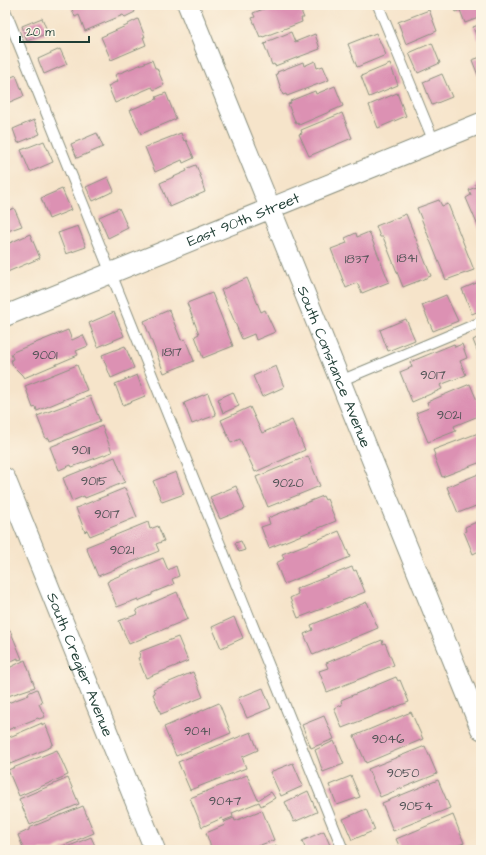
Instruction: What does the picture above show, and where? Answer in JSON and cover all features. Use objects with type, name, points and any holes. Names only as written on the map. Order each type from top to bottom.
[{"type":"street","name":"South Constance Avenue","points":[[188,5],[481,729]]},
{"type":"street","name":"East 90th Street","points":[[5,316],[481,123]]},
{"type":"street","name":"South Cregier Avenue","points":[[5,478],[155,850]]},
{"type":"lane","points":[[378,5],[434,142]]},
{"type":"lane","points":[[5,10],[343,850]]},
{"type":"lane","points":[[340,381],[481,322]]},
{"type":"building","points":[[77,5],[132,5],[135,12],[125,17],[123,15],[85,31],[79,15],[75,17],[71,7]]},
{"type":"building","points":[[247,5],[262,5],[248,9]]},
{"type":"building","points":[[274,5],[295,5],[297,10],[300,9],[304,18],[301,18],[302,22],[260,37],[252,18],[255,17],[253,13]]},
{"type":"building","points":[[454,5],[481,5],[481,17],[465,23],[460,10],[456,12]]},
{"type":"building","points":[[429,10],[437,31],[406,44],[398,22]]},
{"type":"building","points":[[42,18],[48,33],[27,41],[22,26]]},
{"type":"building","points":[[138,19],[145,37],[143,37],[146,45],[111,60],[101,37]]},
{"type":"building","points":[[481,24],[481,47],[473,27]]},
{"type":"building","points":[[291,32],[295,42],[315,34],[320,49],[275,66],[274,64],[272,65],[264,44]]},
{"type":"building","points":[[376,33],[386,55],[357,67],[348,44]]},
{"type":"building","points":[[432,43],[440,63],[418,73],[409,53]]},
{"type":"building","points":[[60,49],[67,64],[44,74],[38,59]]},
{"type":"building","points":[[481,57],[481,83],[472,60]]},
{"type":"building","points":[[152,60],[164,85],[154,90],[152,87],[115,103],[108,86],[118,81],[115,75]]},
{"type":"building","points":[[315,61],[317,68],[323,66],[329,80],[287,96],[286,94],[283,95],[276,74],[278,73],[277,72],[303,62],[304,66]]},
{"type":"building","points":[[390,64],[398,85],[369,97],[361,76]]},
{"type":"building","points":[[442,74],[452,97],[432,105],[423,82]]},
{"type":"building","points":[[16,75],[24,96],[5,104],[5,80]]},
{"type":"building","points":[[335,86],[343,106],[299,125],[298,123],[296,124],[288,104],[291,103],[290,101],[315,91],[316,94]]},
{"type":"building","points":[[166,93],[176,119],[141,134],[130,110],[157,99],[156,97]]},
{"type":"building","points":[[397,93],[406,116],[378,128],[369,105]]},
{"type":"building","points":[[342,113],[352,138],[309,156],[299,134],[302,133],[301,130]]},
{"type":"building","points":[[34,120],[40,134],[18,143],[13,129]]},
{"type":"building","points":[[97,133],[103,147],[77,158],[71,144]]},
{"type":"building","points":[[181,133],[184,141],[186,140],[194,158],[183,163],[182,160],[155,172],[145,147]]},
{"type":"building","points":[[44,141],[53,162],[30,172],[21,150]]},
{"type":"building","points":[[196,165],[205,192],[170,207],[160,183],[187,171],[186,169]]},
{"type":"building","points":[[108,177],[114,191],[93,201],[86,187]]},
{"type":"building","points":[[481,182],[481,233],[466,198],[471,195],[469,190],[476,187],[475,184]]},
{"type":"building","points":[[62,189],[71,210],[49,219],[41,198]]},
{"type":"building","points":[[439,200],[442,206],[448,204],[474,270],[446,280],[417,208]]},
{"type":"building","points":[[14,208],[22,226],[5,232],[5,212]]},
{"type":"building","points":[[119,208],[128,228],[108,238],[99,217]]},
{"type":"building","points":[[406,214],[431,276],[403,287],[383,237],[380,237],[376,226]]},
{"type":"building","points":[[78,226],[86,247],[66,254],[58,233]]},
{"type":"building","points":[[369,232],[389,282],[362,293],[357,283],[346,288],[331,249],[347,243],[345,238],[356,233],[357,237]]},
{"type":"building","points":[[30,234],[40,258],[5,273],[5,245]]},
{"type":"building","points":[[247,278],[261,312],[265,310],[275,332],[256,340],[254,334],[242,339],[221,290]]},
{"type":"building","points":[[481,281],[481,310],[472,314],[462,289]]},
{"type":"building","points":[[212,293],[233,346],[203,358],[195,336],[199,334],[187,303]]},
{"type":"building","points":[[446,295],[458,321],[433,331],[422,305]]},
{"type":"building","points":[[169,310],[181,340],[185,339],[194,361],[164,373],[144,321]]},
{"type":"building","points":[[114,312],[124,336],[98,347],[89,323]]},
{"type":"building","points":[[406,319],[415,340],[388,351],[380,330]]},
{"type":"building","points":[[68,330],[72,340],[83,335],[88,346],[76,351],[78,355],[24,378],[13,366],[11,354],[13,352]]},
{"type":"building","points":[[481,336],[481,360],[473,340]]},
{"type":"building","points":[[454,344],[455,347],[462,344],[467,358],[460,361],[466,375],[440,385],[442,389],[412,402],[400,372],[412,367],[410,362]]},
{"type":"building","points":[[125,346],[134,368],[111,378],[102,355]]},
{"type":"building","points":[[77,365],[87,390],[37,411],[36,407],[33,408],[25,386]]},
{"type":"building","points":[[276,366],[284,387],[262,397],[253,376]]},
{"type":"building","points":[[137,375],[145,396],[123,405],[115,384]]},
{"type":"building","points":[[470,384],[481,410],[481,415],[454,426],[456,431],[428,442],[416,413],[429,408],[427,402]]},
{"type":"building","points":[[233,392],[239,406],[223,413],[218,399]]},
{"type":"building","points":[[208,393],[216,415],[192,424],[184,403]]},
{"type":"building","points":[[90,396],[100,421],[50,441],[49,438],[46,439],[37,416]]},
{"type":"building","points":[[250,407],[262,433],[292,420],[305,450],[255,472],[240,439],[231,443],[221,420]]},
{"type":"building","points":[[102,426],[112,452],[72,467],[71,465],[59,470],[50,447]]},
{"type":"building","points":[[481,432],[481,462],[442,477],[433,450]]},
{"type":"building","points":[[308,456],[320,486],[268,507],[256,477]]},
{"type":"building","points":[[115,457],[125,482],[85,498],[84,496],[72,501],[63,478]]},
{"type":"building","points":[[176,472],[184,494],[162,502],[153,481]]},
{"type":"building","points":[[481,473],[481,504],[458,513],[447,487]]},
{"type":"building","points":[[236,486],[245,509],[220,519],[210,497]]},
{"type":"building","points":[[125,488],[137,517],[90,536],[87,530],[85,532],[76,508]]},
{"type":"building","points":[[323,496],[325,500],[327,499],[336,521],[269,548],[261,527],[270,524],[268,518]]},
{"type":"building","points":[[481,520],[481,550],[473,554],[464,532],[466,531],[465,527]]},
{"type":"building","points":[[148,522],[150,529],[158,526],[164,541],[156,544],[159,551],[98,576],[86,547]]},
{"type":"building","points":[[339,531],[350,557],[284,584],[276,563],[284,559],[282,554]]},
{"type":"building","points":[[241,541],[245,550],[239,552],[235,543]]},
{"type":"building","points":[[163,558],[168,570],[176,566],[179,576],[172,579],[174,584],[152,593],[152,595],[138,601],[138,599],[117,607],[107,582]]},
{"type":"building","points":[[352,567],[354,571],[356,570],[365,592],[298,618],[290,598],[298,594],[296,589]]},
{"type":"building","points":[[177,592],[188,619],[129,644],[119,621],[138,614],[136,610]]},
{"type":"building","points":[[367,602],[378,628],[313,655],[304,634],[313,630],[311,625]]},
{"type":"building","points":[[234,617],[243,638],[221,648],[212,627]]},
{"type":"building","points":[[10,630],[22,659],[18,660],[18,658],[5,664],[5,633]]},
{"type":"building","points":[[178,637],[188,661],[146,678],[138,658],[140,657],[139,652]]},
{"type":"building","points":[[382,640],[383,644],[385,643],[394,665],[327,692],[319,671],[328,668],[326,663]]},
{"type":"building","points":[[25,660],[35,687],[5,697],[5,670]]},
{"type":"building","points":[[193,672],[203,697],[161,714],[153,694],[155,693],[153,689]]},
{"type":"building","points":[[396,677],[398,681],[400,680],[409,702],[342,728],[334,708],[342,705],[341,700]]},
{"type":"building","points":[[263,688],[271,708],[247,718],[238,698]]},
{"type":"building","points":[[37,689],[42,702],[39,704],[45,717],[38,718],[5,731],[5,704],[29,695],[28,693]]},
{"type":"building","points":[[219,703],[231,733],[176,756],[164,727]]},
{"type":"building","points":[[411,712],[423,739],[366,763],[354,736]]},
{"type":"building","points":[[324,716],[334,739],[311,748],[302,725]]},
{"type":"building","points":[[42,723],[42,725],[45,723],[53,744],[51,747],[10,764],[5,751],[5,739]]},
{"type":"building","points":[[251,732],[258,750],[242,757],[246,768],[190,790],[178,762]]},
{"type":"building","points":[[334,741],[344,764],[323,772],[315,750]]},
{"type":"building","points":[[425,746],[437,774],[380,797],[368,769]]},
{"type":"building","points":[[57,750],[68,775],[19,796],[8,770]]},
{"type":"building","points":[[293,763],[303,786],[281,796],[270,772]]},
{"type":"building","points":[[247,775],[258,800],[271,792],[275,798],[261,806],[259,802],[232,813],[233,817],[223,821],[222,818],[202,827],[190,798]]},
{"type":"building","points":[[351,776],[360,797],[337,805],[329,785]]},
{"type":"building","points":[[68,778],[79,804],[30,825],[19,799]]},
{"type":"building","points":[[438,780],[450,808],[393,831],[382,803]]},
{"type":"building","points":[[308,791],[317,812],[294,822],[285,802]]},
{"type":"building","points":[[83,806],[94,833],[53,850],[24,850],[18,835],[29,830],[29,828]]},
{"type":"building","points":[[366,809],[375,830],[352,840],[343,819]]},
{"type":"building","points":[[262,810],[274,840],[247,850],[212,850],[206,833],[225,825],[224,822],[234,818],[235,821]]},
{"type":"building","points":[[453,815],[464,843],[447,850],[401,850],[396,839]]},
{"type":"building","points":[[324,831],[332,850],[306,850],[302,841]]},
{"type":"building","points":[[91,837],[97,850],[60,850]]},
{"type":"building","points":[[276,845],[278,850],[264,850]]}]
